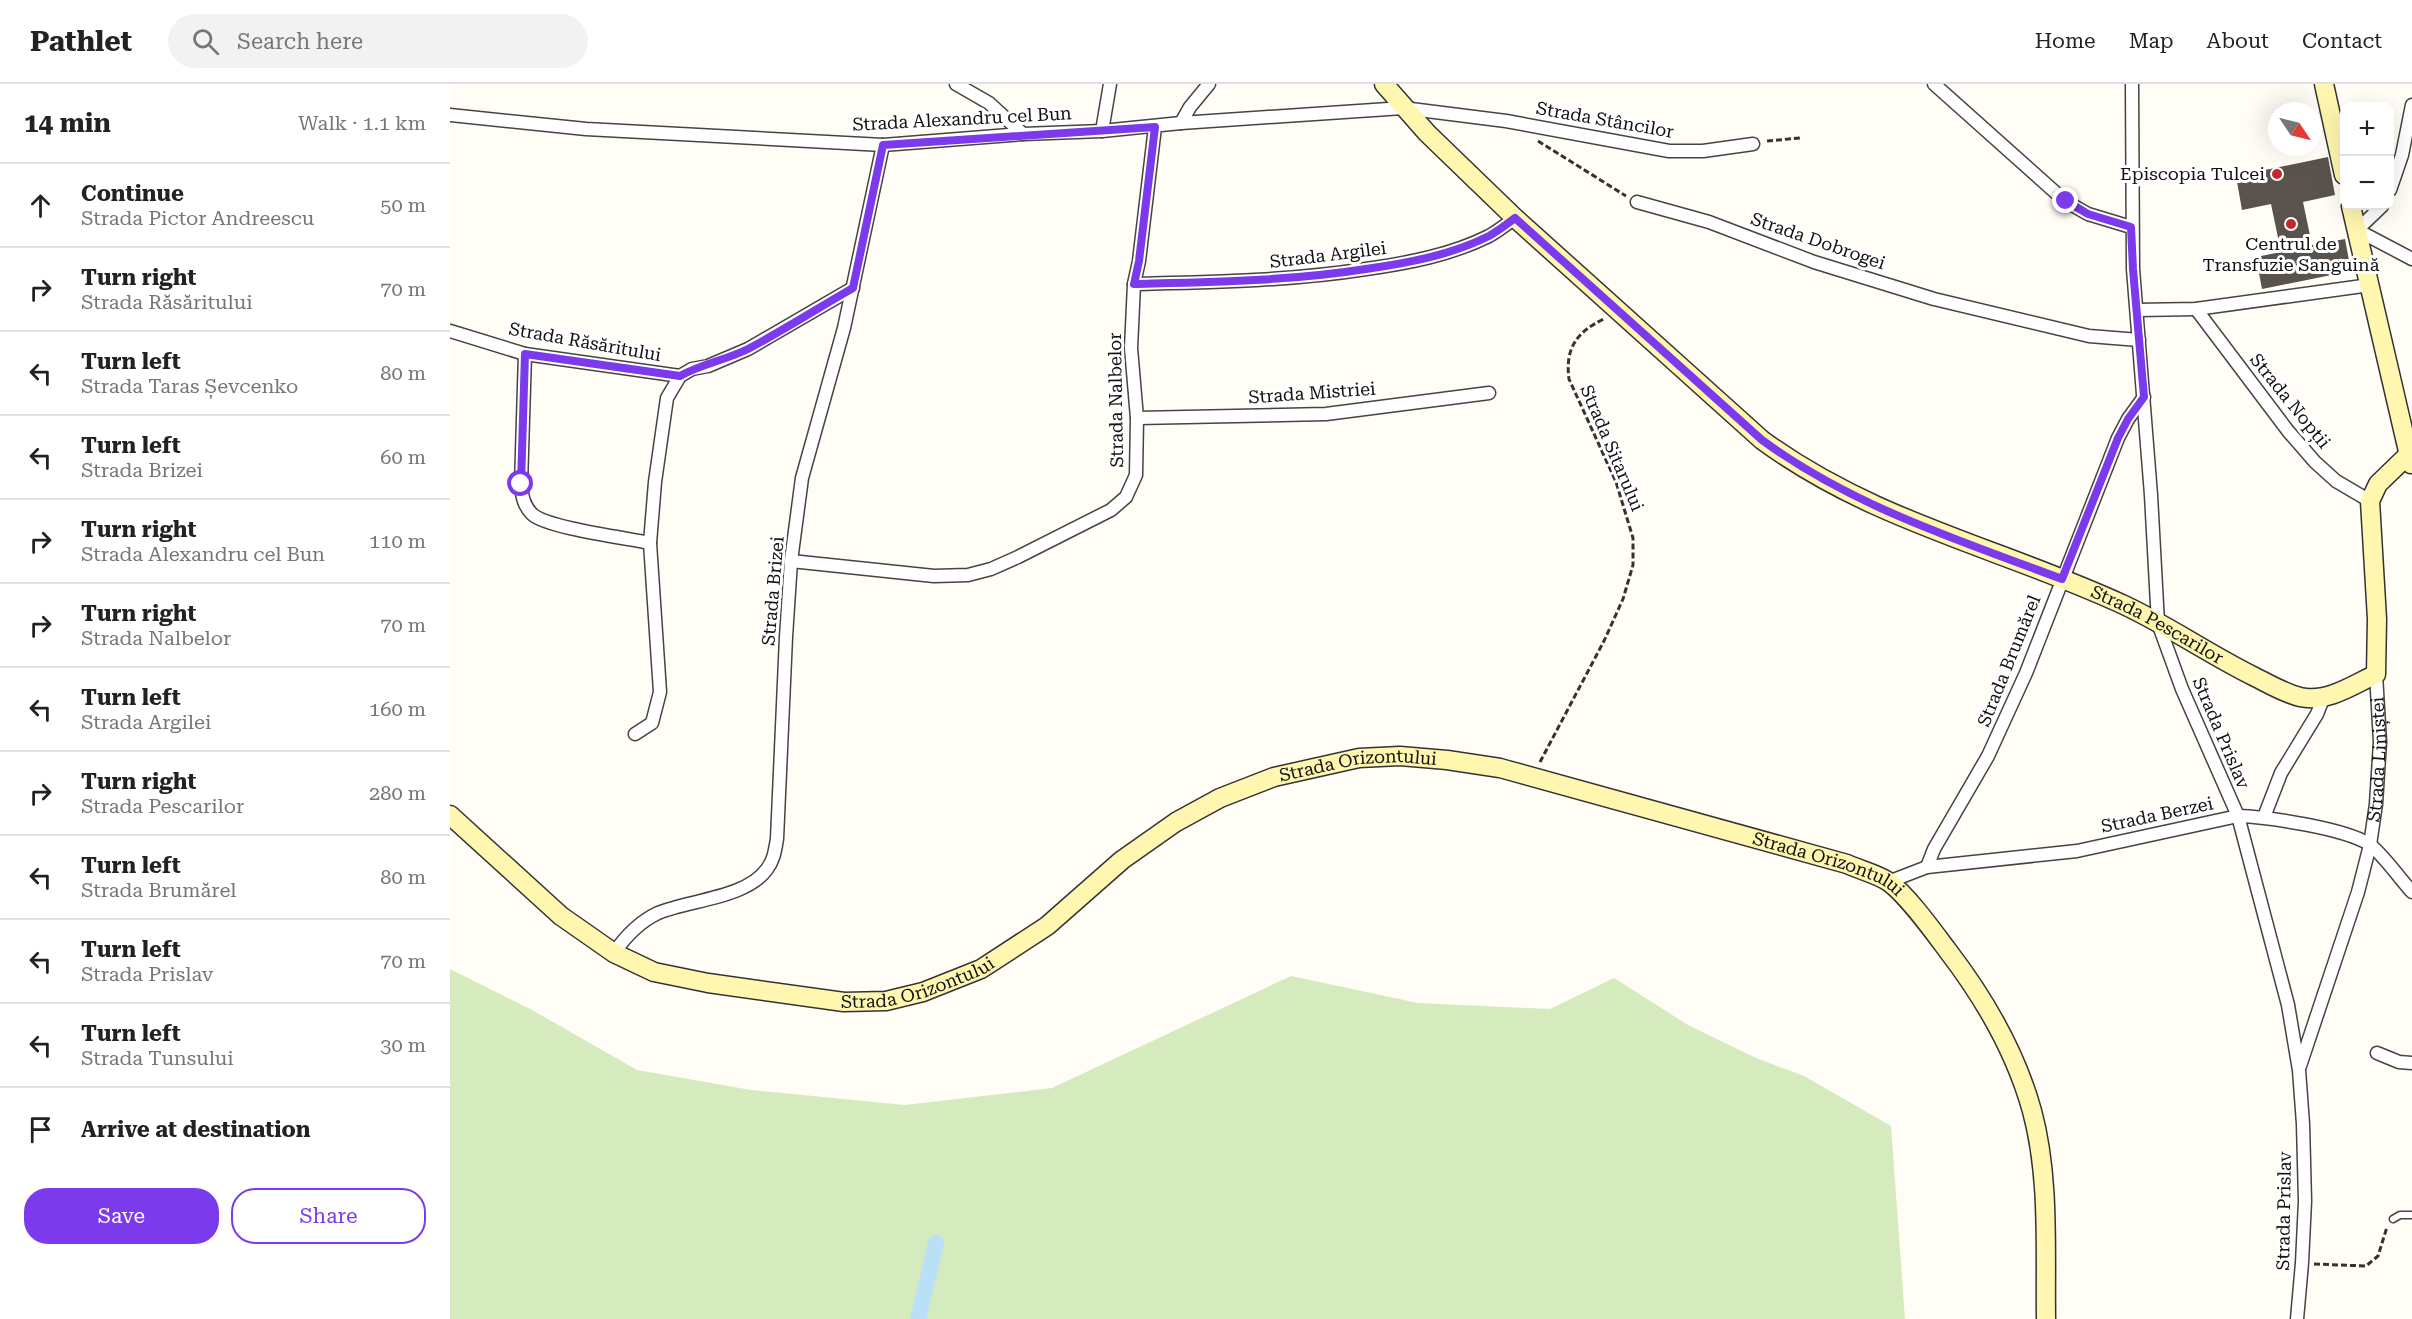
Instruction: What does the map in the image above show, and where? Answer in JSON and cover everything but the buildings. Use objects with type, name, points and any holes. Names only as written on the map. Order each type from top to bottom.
[{"type":"street","points":[[956,84],[989,103],[1023,134]]},
{"type":"street","points":[[1102,131],[1110,84]]},
{"type":"street","points":[[1181,123],[1190,107],[1209,84]]},
{"type":"street","name":"Strada Pescarilor","points":[[1384,84],[1403,108],[1515,218],[1762,440],[1797,465],[1887,512],[2121,604],[2276,687],[2300,697],[2323,699]]},
{"type":"street","points":[[1934,84],[2039,180],[2066,201],[2088,214],[2131,227]]},
{"type":"street","name":"Strada Prislav","points":[[2132,84],[2131,227],[2158,623],[2182,689],[2238,816],[2288,1005],[2299,1070],[2303,1124],[2305,1201],[2297,1319]]},
{"type":"street","points":[[2324,84],[2340,156]]},
{"type":"street","points":[[2394,178],[2402,155],[2412,105]]},
{"type":"street","name":"Strada Alexandru cel Bun","points":[[450,115],[586,129],[883,145],[1403,108]]},
{"type":"street","name":"Strada Stâncilor","points":[[1403,108],[1506,120],[1669,151],[1703,151],[1753,144]]},
{"type":"street","name":"Strada Nalbelor","points":[[791,561],[934,576],[968,575],[991,569],[1103,514],[1126,497],[1136,475],[1137,418],[1131,348],[1134,284],[1139,261],[1155,127]]},
{"type":"street","name":"Strada Brizei","points":[[614,953],[627,934],[657,914],[738,889],[756,881],[767,870],[774,856],[778,827],[791,561],[802,478],[844,328],[883,145]]},
{"type":"street","name":"Strada Dobrogei","points":[[1637,202],[1709,222],[1814,262],[1944,301],[2090,336],[2139,340]]},
{"type":"street","points":[[2352,210],[2408,434],[2410,461],[2378,484],[2370,501]]},
{"type":"street","points":[[2357,230],[2378,210]]},
{"type":"street","name":"Strada Argilei","points":[[1134,284],[1305,278],[1407,263],[1467,246],[1491,235],[1515,218]]},
{"type":"street","points":[[2357,230],[2412,259]]},
{"type":"street","points":[[2137,310],[2196,309],[2370,285]]},
{"type":"street","points":[[635,734],[652,723],[660,692],[650,543],[655,482],[668,398],[680,376],[692,369],[716,363],[748,349],[853,288]]},
{"type":"street","name":"Strada Nopții","points":[[2196,309],[2288,431],[2315,462],[2336,481],[2370,501]]},
{"type":"street","name":"Strada Răsăritului","points":[[450,331],[525,354],[680,376]]},
{"type":"street","points":[[525,354],[521,484],[522,498],[527,508],[543,521],[650,543]]},
{"type":"street","name":"Strada Mistriei","points":[[1137,418],[1326,414],[1489,393]]},
{"type":"street","name":"Strada Brumărel","points":[[1926,867],[1988,756],[2026,673],[2118,438],[2144,397]]},
{"type":"street","name":"Strada Liniștei","points":[[2299,1070],[2358,892],[2370,844],[2376,804],[2380,742],[2376,674],[2378,619],[2370,501]]},
{"type":"street","points":[[2264,817],[2281,773],[2317,714],[2323,699],[2376,674]]},
{"type":"street","name":"Strada Orizontului","points":[[450,815],[561,916],[614,953],[654,972],[708,983],[844,1002],[886,1001],[923,992],[981,969],[1047,926],[1122,860],[1176,822],[1220,798],[1274,777],[1359,758],[1401,756],[1489,766],[1847,864],[1888,882],[1920,915],[1963,970],[2002,1034],[2020,1075],[2032,1112],[2040,1153],[2044,1192],[2046,1319]]},
{"type":"street","name":"Strada Berzei","points":[[1888,882],[1926,867],[2078,851],[2238,816],[2264,817],[2321,829],[2370,844]]},
{"type":"street","points":[[2370,844],[2412,892]]},
{"type":"street","points":[[2377,1053],[2411,1066]]},
{"type":"lane","points":[[2393,1219],[2400,1215],[2412,1215]]},
{"type":"path","points":[[1753,144],[1758,141],[1800,138]]},
{"type":"path","points":[[1535,140],[1637,202]]},
{"type":"path","name":"Strada Sitarului","points":[[1532,777],[1604,641],[1623,599],[1633,565],[1633,538],[1616,482],[1569,379],[1567,363],[1569,350],[1579,336],[1593,324],[1619,312]]},
{"type":"path","points":[[2302,1263],[2366,1266],[2378,1256],[2384,1233],[2393,1219]]},
{"type":"green space","points":[[450,969],[532,1010],[637,1070],[751,1090],[905,1105],[1052,1088],[1291,976],[1418,1003],[1550,1009],[1614,978],[1688,1025],[1756,1058],[1804,1076],[1891,1126],[1905,1319],[450,1319]]},
{"type":"waterway","points":[[918,1319],[936,1243]]},
{"type":"place","name":"Episcopia Tulcei","points":[[2277,174]]},
{"type":"place","name":"Centrul de Transfuzie Sanguină","points":[[2291,224]]},
{"type":"route","points":[[521,484],[525,354],[680,376],[692,369],[708,366],[748,349],[853,288],[883,145],[1155,127],[1139,261],[1134,284],[1316,277],[1407,263],[1467,246],[1491,235],[1515,218],[1762,440],[1797,465],[1833,486],[1887,512],[2062,579],[2118,438],[2144,397],[2131,227],[2088,214],[2066,201]]}]
